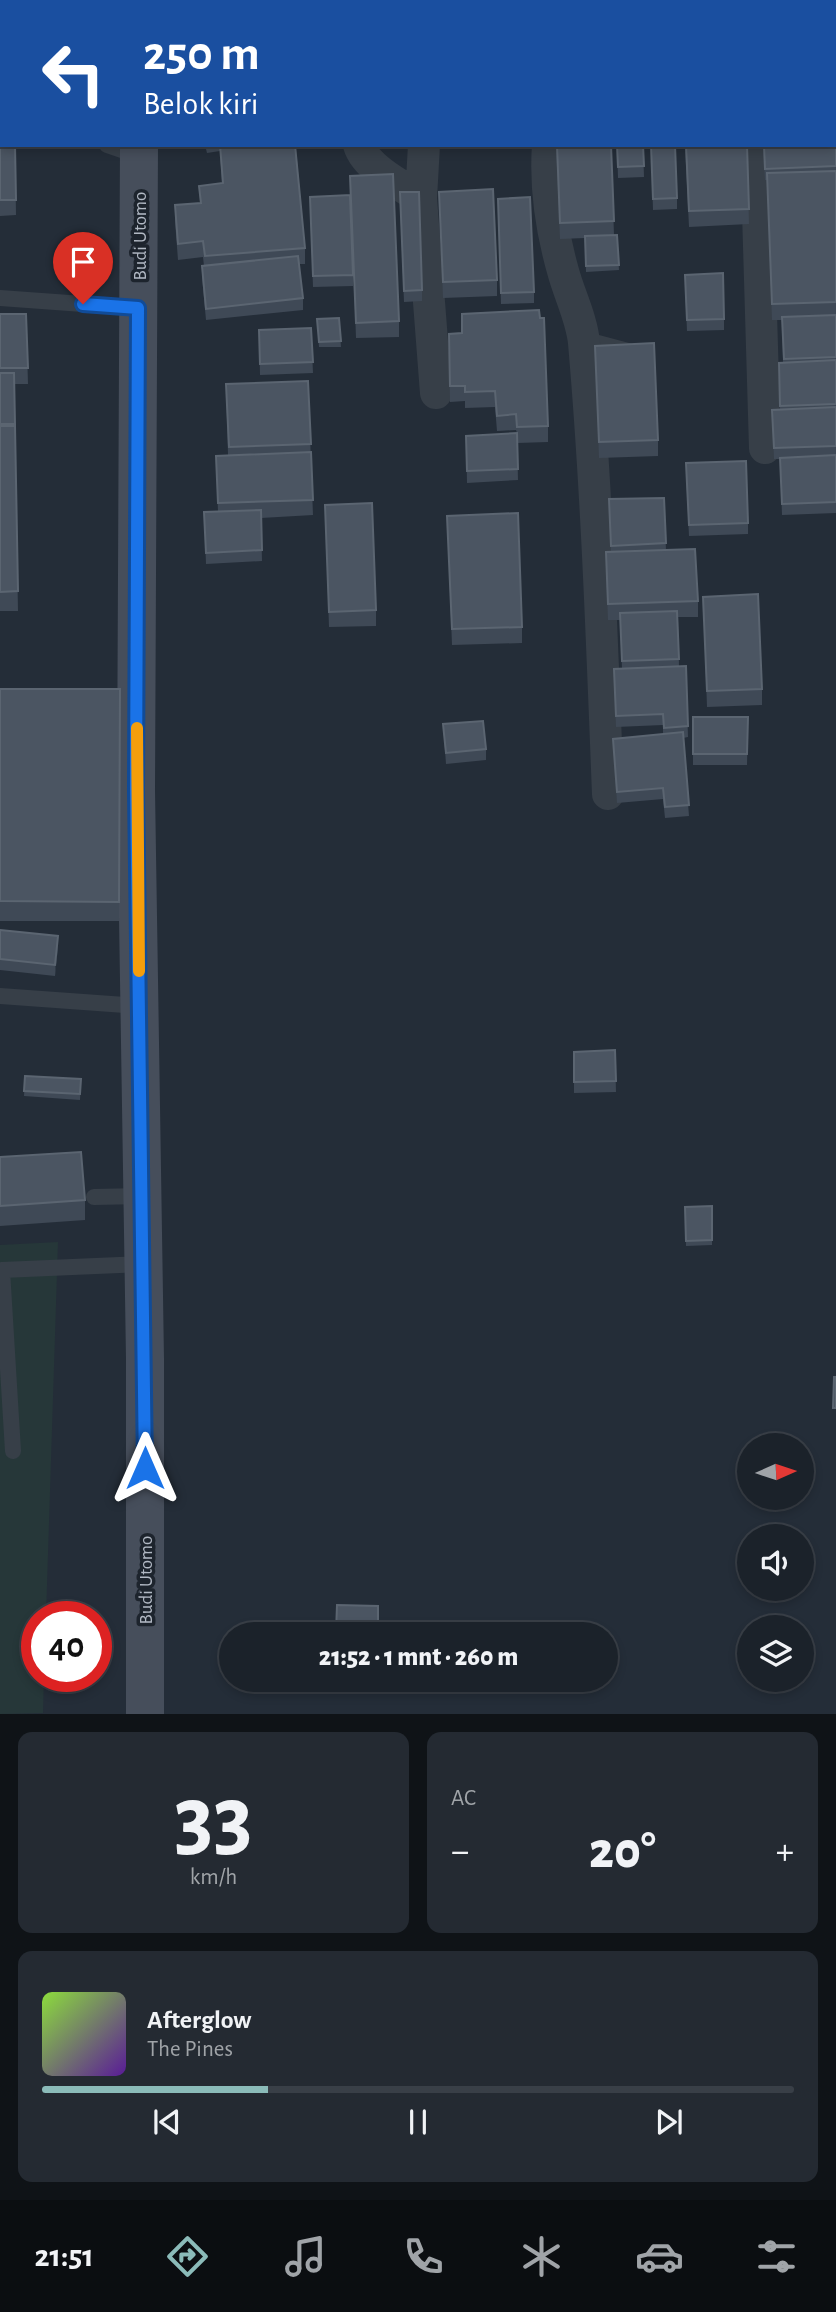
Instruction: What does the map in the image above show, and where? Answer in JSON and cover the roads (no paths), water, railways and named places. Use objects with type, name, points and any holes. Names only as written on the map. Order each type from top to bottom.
[{"type":"street","points":[[359,147],[379,170],[421,198]]},
{"type":"street","points":[[424,147],[421,198],[436,393]]},
{"type":"street","points":[[548,147],[551,218],[562,269],[583,339],[596,494],[608,794]]},
{"type":"street","points":[[756,147],[765,448]]},
{"type":"street","name":"Budi Utomo","points":[[129,149],[138,308],[136,790],[144,1264],[145,1713]]},
{"type":"lane","points":[[0,298],[138,308]]},
{"type":"lane","points":[[583,339],[641,355]]},
{"type":"lane","points":[[0,996],[139,1006]]},
{"type":"lane","points":[[94,1197],[142,1196]]},
{"type":"lane","points":[[13,1451],[2,1270],[144,1264]]}]
